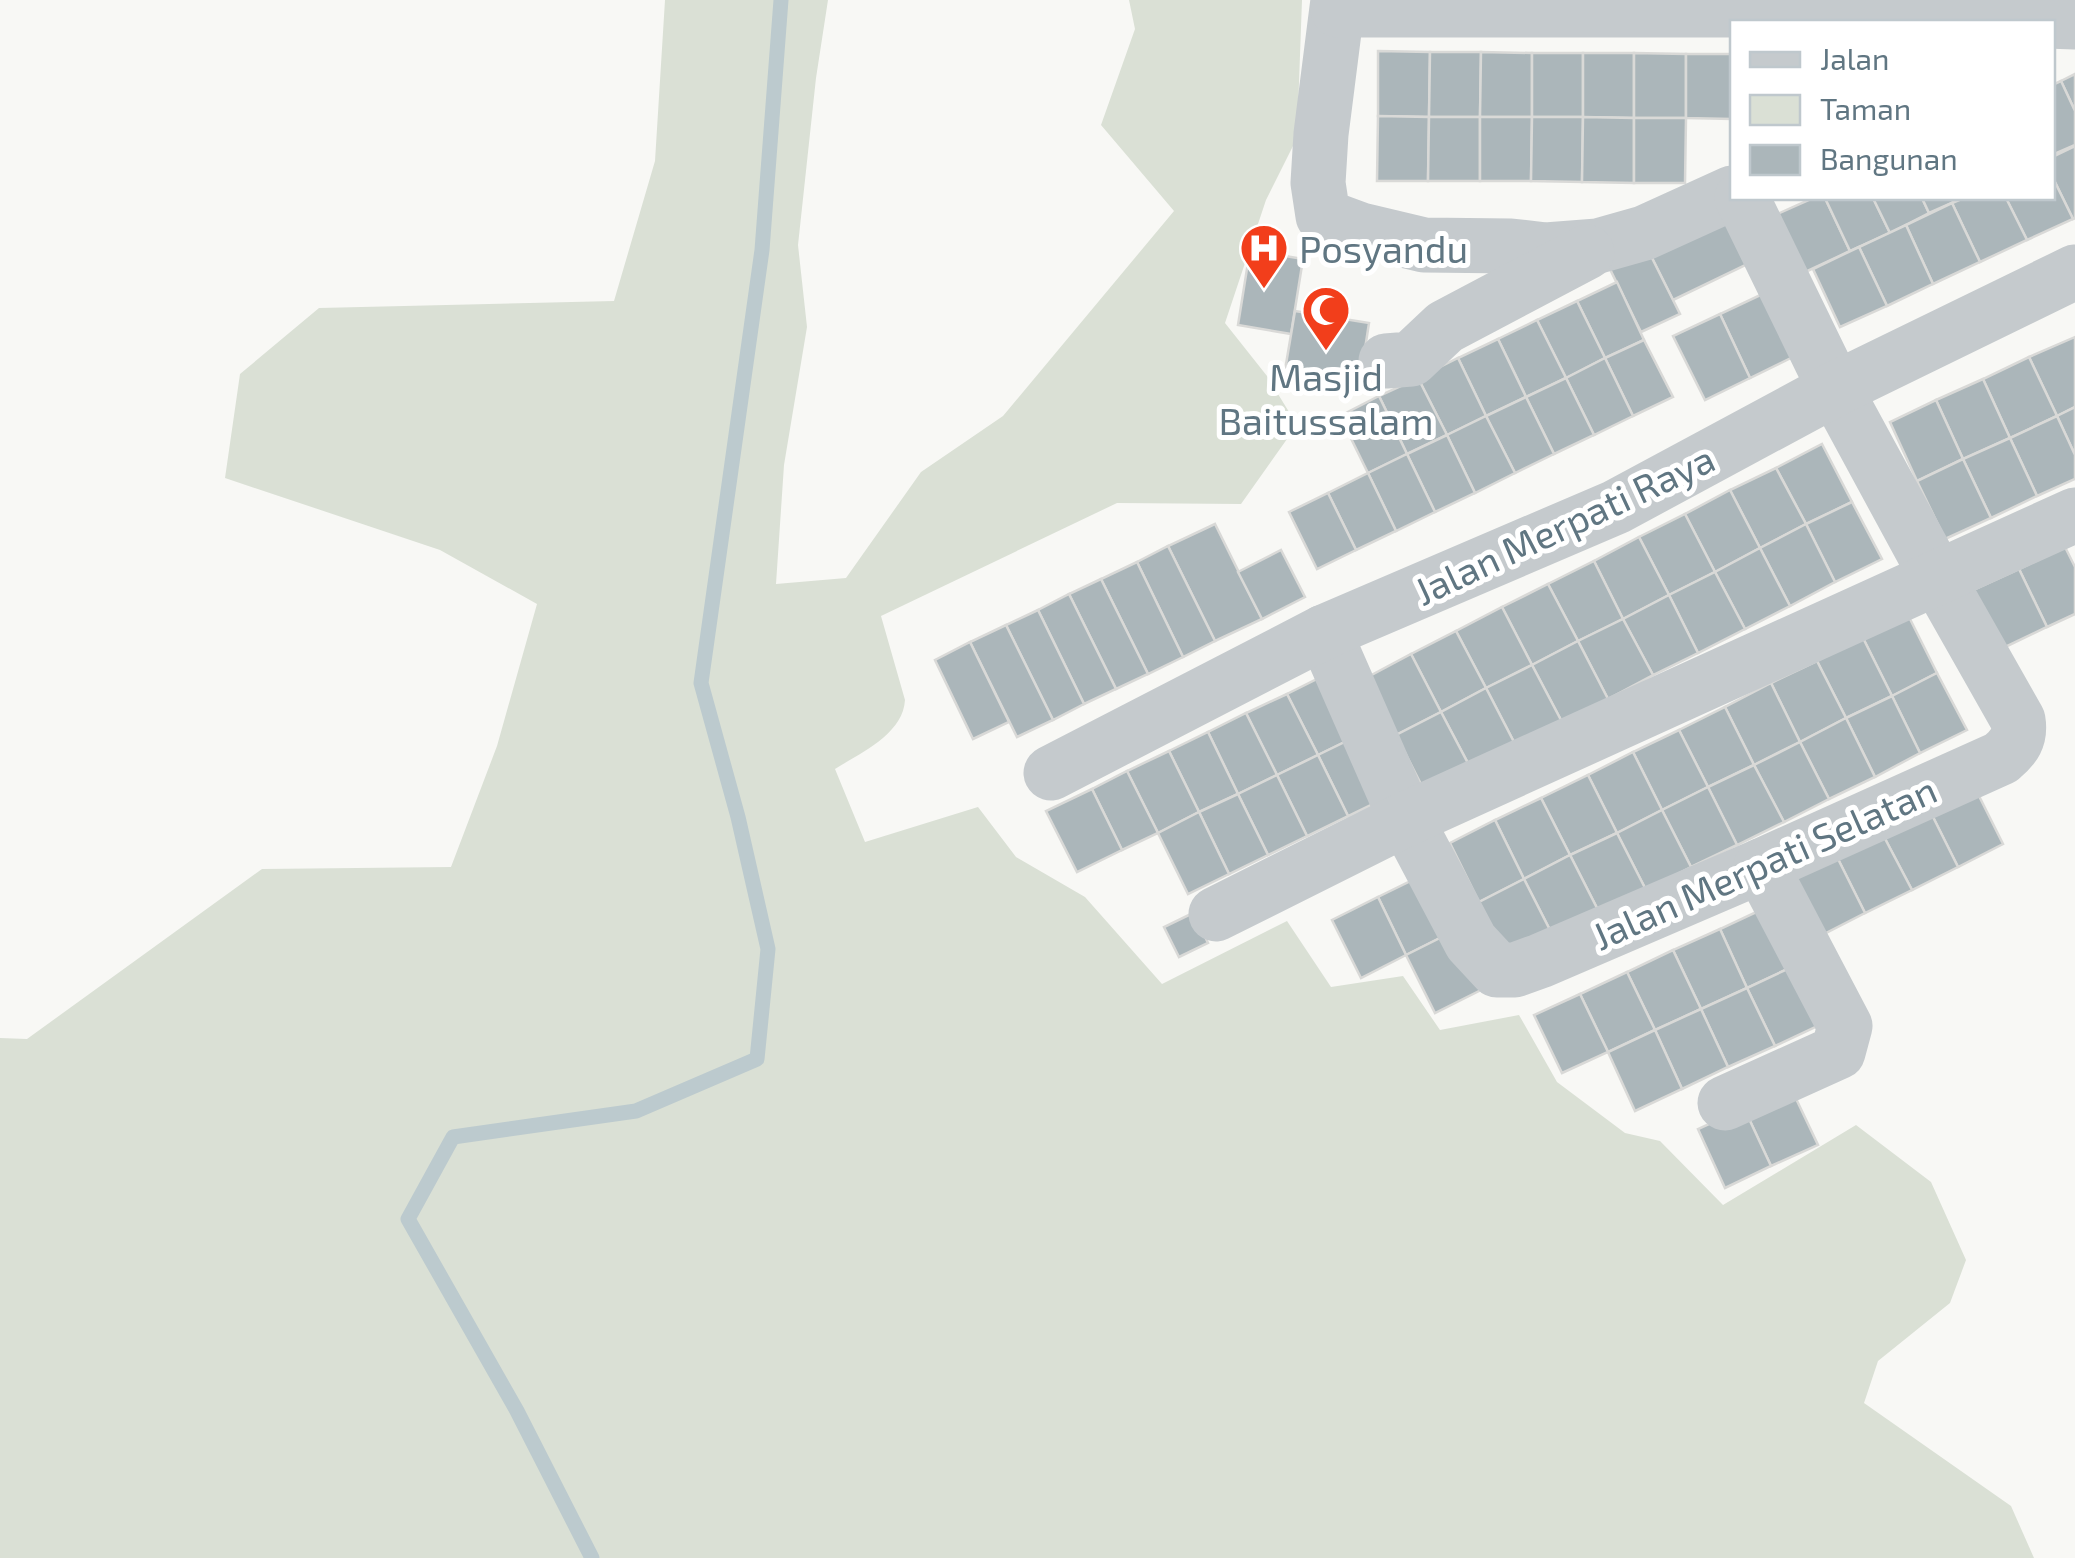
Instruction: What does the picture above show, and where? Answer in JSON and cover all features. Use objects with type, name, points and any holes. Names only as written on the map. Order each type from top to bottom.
[{"type":"street","points":[[1730,194],[1644,233],[1598,246],[1546,250],[1424,245],[1322,216],[1318,183],[1321,134],[1338,5],[1757,5],[2026,20]]},
{"type":"street","name":"Jalan Merpati Selatan","points":[[1324,632],[1406,819],[1471,942],[1497,970],[1514,970],[1540,961],[1761,866],[2001,758],[2013,748],[2018,720],[1836,389],[1743,200]]},
{"type":"street","points":[[1386,362],[1411,359],[1445,328],[1598,246]]},
{"type":"street","name":"Jalan Merpati Raya","points":[[1051,774],[1324,632],[1616,508],[1836,389],[2075,272]]},
{"type":"street","points":[[1216,914],[1406,819],[2075,515]]},
{"type":"street","points":[[1725,1104],[1838,1052],[1845,1026],[1761,866]]},
{"type":"green space","points":[[665,0],[828,0],[798,245],[807,327],[784,465],[776,584],[846,578],[921,472],[1003,416],[1174,211],[1101,125],[1135,29],[1129,0],[1302,0],[1297,138],[1266,200],[1225,323],[1267,376],[1297,425],[1241,504],[1117,503],[881,616],[905,700],[903,712],[879,741],[835,769],[865,842],[978,807],[1016,857],[1085,897],[1162,984],[1287,921],[1331,987],[1403,976],[1440,1030],[1519,1015],[1557,1082],[1625,1133],[1660,1141],[1723,1205],[1856,1125],[1931,1182],[1966,1260],[1950,1303],[1878,1361],[1864,1403],[2011,1506],[2034,1558],[0,1558],[0,1038],[27,1039],[262,869],[451,867],[497,746],[537,604],[440,550],[225,478],[240,374],[319,308],[614,301],[655,161]]},
{"type":"building","points":[[1378,51],[1430,52],[1429,117],[1378,116]]},
{"type":"building","points":[[1430,52],[1481,52],[1480,117],[1429,117]]},
{"type":"building","points":[[1481,52],[1532,53],[1532,117],[1480,117]]},
{"type":"building","points":[[1532,53],[1583,53],[1583,117],[1532,117]]},
{"type":"building","points":[[1583,53],[1634,53],[1634,118],[1583,117]]},
{"type":"building","points":[[1634,53],[1686,54],[1686,118],[1634,118]]},
{"type":"building","points":[[1686,54],[1730,54],[1730,119],[1686,118]]},
{"type":"building","points":[[2075,74],[2075,111],[2061,81]]},
{"type":"building","points":[[2061,81],[2075,111],[2075,145],[2055,154],[2055,84]]},
{"type":"building","points":[[1378,116],[1429,117],[1428,181],[1377,181]]},
{"type":"building","points":[[1429,117],[1480,117],[1480,181],[1428,181]]},
{"type":"building","points":[[1480,117],[1532,117],[1531,181],[1480,181]]},
{"type":"building","points":[[1532,117],[1583,117],[1582,182],[1531,181]]},
{"type":"building","points":[[1583,117],[1634,118],[1634,183],[1582,182]]},
{"type":"building","points":[[1634,118],[1686,118],[1685,183],[1634,183]]},
{"type":"building","points":[[2075,146],[2073,219],[2055,182],[2055,156]]},
{"type":"building","points":[[2055,182],[2073,219],[2027,240],[2007,200],[2055,200]]},
{"type":"building","points":[[1809,200],[1826,200],[1850,251],[1801,274],[1773,216]]},
{"type":"building","points":[[1826,200],[1874,200],[1890,233],[1850,251]]},
{"type":"building","points":[[1874,200],[1923,200],[1929,213],[1890,233]]},
{"type":"building","points":[[1923,200],[1958,200],[1929,213]]},
{"type":"building","points":[[2007,200],[2027,240],[1980,262],[1952,203]]},
{"type":"building","points":[[1952,203],[1980,262],[1933,284],[1906,225]]},
{"type":"building","points":[[1732,210],[1756,260],[1673,300],[1648,250]]},
{"type":"building","points":[[1906,225],[1933,284],[1887,306],[1859,247]]},
{"type":"building","points":[[1645,244],[1680,314],[1641,332],[1607,263]]},
{"type":"building","points":[[1859,247],[1887,306],[1840,327],[1813,269]]},
{"type":"building","points":[[1250,250],[1303,259],[1291,334],[1238,325]]},
{"type":"building","points":[[1617,282],[1644,340],[1605,358],[1577,301]]},
{"type":"building","points":[[1771,290],[1801,353],[1750,378],[1720,314]]},
{"type":"building","points":[[1577,301],[1605,358],[1566,378],[1537,320]]},
{"type":"building","name":"Masjid Baitussalam","points":[[1295,311],[1369,323],[1361,375],[1340,371],[1337,391],[1283,382]]},
{"type":"building","points":[[1720,314],[1750,378],[1705,400],[1673,336]]},
{"type":"building","points":[[1537,320],[1566,378],[1526,397],[1498,339]]},
{"type":"building","points":[[2075,337],[2075,407],[2057,416],[2029,357]]},
{"type":"building","points":[[1498,339],[1526,397],[1486,416],[1458,358]]},
{"type":"building","points":[[1644,340],[1673,397],[1633,416],[1605,358]]},
{"type":"building","points":[[2029,357],[2057,416],[2010,438],[1983,379]]},
{"type":"building","points":[[1458,358],[1486,416],[1447,435],[1418,378]]},
{"type":"building","points":[[1605,358],[1633,416],[1594,435],[1566,378]]},
{"type":"building","points":[[1418,378],[1447,435],[1407,454],[1379,396]]},
{"type":"building","points":[[1566,378],[1594,435],[1554,454],[1526,397]]},
{"type":"building","points":[[1983,379],[2010,438],[1963,459],[1936,400]]},
{"type":"building","points":[[1379,396],[1407,454],[1368,473],[1340,416]]},
{"type":"building","points":[[1526,397],[1554,454],[1515,473],[1486,416]]},
{"type":"building","points":[[1936,400],[1963,459],[1917,481],[1890,422]]},
{"type":"building","points":[[2075,407],[2075,455],[2057,416]]},
{"type":"building","points":[[1486,416],[1515,473],[1475,493],[1447,435]]},
{"type":"building","points":[[2057,416],[2075,455],[2075,479],[2037,496],[2010,438]]},
{"type":"building","points":[[1447,435],[1475,493],[1435,512],[1407,454]]},
{"type":"building","points":[[2010,438],[2037,496],[1991,518],[1963,459]]},
{"type":"building","points":[[1822,444],[1852,502],[1806,524],[1776,468]]},
{"type":"building","points":[[1407,454],[1435,512],[1396,531],[1368,473]]},
{"type":"building","points":[[1963,459],[1991,518],[1945,539],[1917,481]]},
{"type":"building","points":[[1776,468],[1806,524],[1760,548],[1730,490]]},
{"type":"building","points":[[1368,473],[1396,531],[1356,550],[1328,493]]},
{"type":"building","points":[[1730,490],[1760,548],[1715,572],[1685,514]]},
{"type":"building","points":[[1328,493],[1356,550],[1317,569],[1289,512]]},
{"type":"building","points":[[1852,502],[1882,559],[1835,582],[1806,524]]},
{"type":"building","points":[[1685,514],[1715,572],[1669,595],[1639,537]]},
{"type":"building","points":[[1215,524],[1262,619],[1215,641],[1168,546]]},
{"type":"building","points":[[1806,524],[1835,582],[1790,606],[1760,548]]},
{"type":"building","points":[[1639,537],[1669,595],[1623,619],[1594,561]]},
{"type":"building","points":[[1168,546],[1215,641],[1183,657],[1137,562]]},
{"type":"building","points":[[2065,547],[2075,567],[2075,614],[2047,627],[2019,569]]},
{"type":"building","points":[[1760,548],[1790,606],[1745,629],[1715,572]]},
{"type":"building","points":[[1281,550],[1305,597],[1262,619],[1238,572]]},
{"type":"building","points":[[1594,561],[1623,619],[1578,641],[1548,584]]},
{"type":"building","points":[[1137,562],[1183,657],[1148,674],[1101,579]]},
{"type":"building","points":[[2019,569],[2047,627],[2001,649],[1973,590]]},
{"type":"building","points":[[1715,572],[1745,629],[1698,653],[1669,595]]},
{"type":"building","points":[[1101,579],[1148,674],[1116,689],[1069,594]]},
{"type":"building","points":[[1548,584],[1578,641],[1532,665],[1502,607]]},
{"type":"building","points":[[1069,594],[1116,689],[1084,704],[1038,610]]},
{"type":"building","points":[[1669,595],[1698,653],[1653,675],[1623,619]]},
{"type":"building","points":[[1502,607],[1532,665],[1486,688],[1456,631]]},
{"type":"building","points":[[1038,610],[1084,704],[1053,720],[1006,625]]},
{"type":"building","points":[[1908,615],[1937,673],[1892,696],[1863,638]]},
{"type":"building","points":[[1623,619],[1653,675],[1608,699],[1578,641]]},
{"type":"building","points":[[1006,625],[1053,720],[1017,737],[970,642]]},
{"type":"building","points":[[1456,631],[1486,688],[1441,712],[1411,654]]},
{"type":"building","points":[[1863,638],[1892,696],[1846,718],[1817,661]]},
{"type":"building","points":[[1578,641],[1608,699],[1562,722],[1532,665]]},
{"type":"building","points":[[970,642],[1009,722],[973,739],[935,660]]},
{"type":"building","points":[[1411,654],[1441,712],[1396,735],[1366,678]]},
{"type":"building","points":[[1817,661],[1846,718],[1800,742],[1771,683]]},
{"type":"building","points":[[1532,665],[1562,722],[1516,746],[1486,688]]},
{"type":"building","points":[[1937,673],[1967,730],[1920,753],[1892,696]]},
{"type":"building","points":[[1325,675],[1355,737],[1318,755],[1287,694]]},
{"type":"building","points":[[1771,683],[1800,742],[1754,765],[1725,707]]},
{"type":"building","points":[[1486,688],[1516,746],[1471,769],[1441,712]]},
{"type":"building","points":[[1287,694],[1318,755],[1277,775],[1246,713]]},
{"type":"building","points":[[1892,696],[1920,753],[1875,777],[1846,718]]},
{"type":"building","points":[[1725,707],[1754,765],[1708,787],[1679,730]]},
{"type":"building","points":[[1441,712],[1471,769],[1425,792],[1396,735]]},
{"type":"building","points":[[1246,713],[1277,775],[1238,794],[1208,732]]},
{"type":"building","points":[[1846,718],[1875,777],[1829,799],[1800,742]]},
{"type":"building","points":[[1679,730],[1708,787],[1662,810],[1633,752]]},
{"type":"building","points":[[1208,732],[1238,794],[1199,812],[1169,751]]},
{"type":"building","points":[[1355,737],[1385,798],[1348,816],[1318,755]]},
{"type":"building","points":[[1800,742],[1829,799],[1784,822],[1754,765]]},
{"type":"building","points":[[1169,751],[1199,812],[1158,833],[1127,771]]},
{"type":"building","points":[[1633,752],[1662,810],[1617,833],[1588,775]]},
{"type":"building","points":[[1318,755],[1348,816],[1307,836],[1277,775]]},
{"type":"building","points":[[1754,765],[1784,822],[1737,845],[1708,787]]},
{"type":"building","points":[[1127,771],[1158,833],[1122,850],[1092,789]]},
{"type":"building","points":[[1277,775],[1307,836],[1268,855],[1238,794]]},
{"type":"building","points":[[1588,775],[1617,833],[1570,855],[1541,798]]},
{"type":"building","points":[[1974,786],[2003,844],[1958,867],[1929,809]]},
{"type":"building","points":[[1708,787],[1737,845],[1691,867],[1662,810]]},
{"type":"building","points":[[1092,789],[1122,850],[1077,872],[1046,811]]},
{"type":"building","points":[[1238,794],[1268,855],[1229,874],[1199,812]]},
{"type":"building","points":[[1541,798],[1570,855],[1524,879],[1495,820]]},
{"type":"building","points":[[1929,809],[1958,867],[1912,890],[1882,833]]},
{"type":"building","points":[[1662,810],[1691,867],[1646,890],[1617,833]]},
{"type":"building","points":[[1199,812],[1229,874],[1188,894],[1158,833]]},
{"type":"building","points":[[1495,820],[1524,879],[1479,902],[1450,843]]},
{"type":"building","points":[[1617,833],[1646,890],[1600,914],[1570,855]]},
{"type":"building","points":[[1882,833],[1912,890],[1865,913],[1836,855]]},
{"type":"building","points":[[1570,855],[1600,914],[1553,936],[1524,879]]},
{"type":"building","points":[[1836,855],[1865,913],[1820,936],[1791,878]]},
{"type":"building","points":[[1423,875],[1452,932],[1406,955],[1378,897]]},
{"type":"building","points":[[1524,879],[1553,936],[1508,959],[1479,902]]},
{"type":"building","points":[[1378,897],[1406,955],[1361,978],[1332,920]]},
{"type":"building","points":[[1767,907],[1794,966],[1747,988],[1720,929]]},
{"type":"building","points":[[1193,913],[1208,943],[1179,957],[1164,927]]},
{"type":"building","points":[[1720,929],[1747,988],[1701,1009],[1673,950]]},
{"type":"building","points":[[1452,932],[1481,990],[1435,1013],[1406,955]]},
{"type":"building","points":[[1673,950],[1701,1009],[1655,1030],[1627,972]]},
{"type":"building","points":[[1794,966],[1822,1024],[1775,1046],[1747,988]]},
{"type":"building","points":[[1627,972],[1655,1030],[1608,1052],[1580,994]]},
{"type":"building","points":[[1747,988],[1775,1046],[1728,1067],[1701,1009]]},
{"type":"building","points":[[1580,994],[1608,1052],[1562,1073],[1534,1015]]},
{"type":"building","points":[[1701,1009],[1728,1067],[1682,1089],[1655,1030]]},
{"type":"building","points":[[1655,1030],[1682,1089],[1635,1111],[1608,1052]]},
{"type":"building","points":[[1790,1086],[1818,1145],[1771,1166],[1744,1108]]},
{"type":"building","points":[[1744,1108],[1771,1166],[1725,1188],[1698,1129]]},
{"type":"waterway","points":[[592,1558],[517,1411],[408,1219],[453,1137],[636,1111],[757,1059],[768,949],[738,817],[701,683],[762,250],[781,0]]},
{"type":"place","name":"Posyandu","points":[[1264,290]]},
{"type":"place","name":"Masjid Baitussalam","points":[[1326,352]]}]
